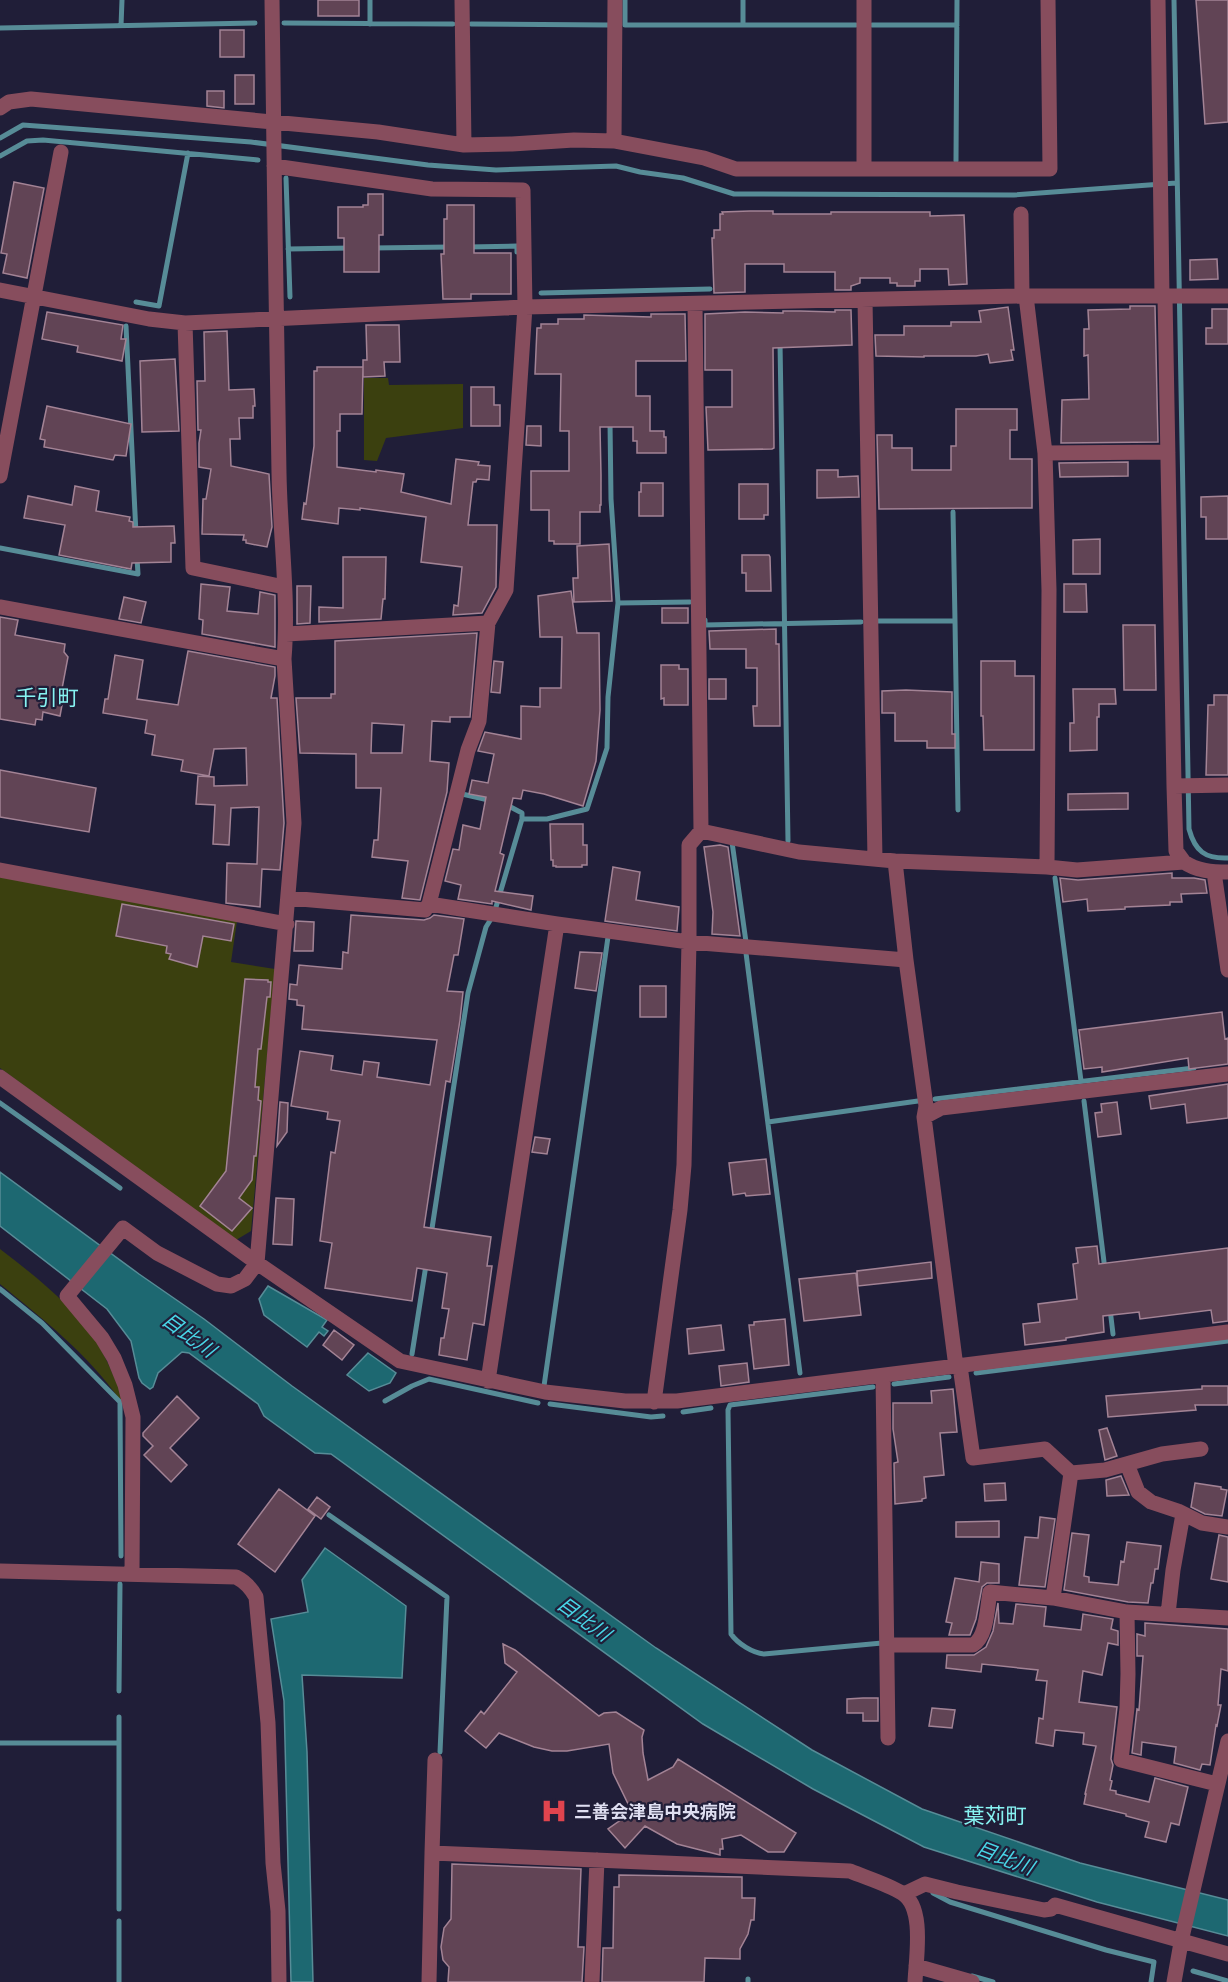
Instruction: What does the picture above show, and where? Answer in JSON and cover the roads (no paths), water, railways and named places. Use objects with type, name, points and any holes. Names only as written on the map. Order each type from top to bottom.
[{"type":"street","points":[[132,1573],[133,1417],[125,1385],[114,1359],[102,1338],[67,1296],[123,1228],[157,1253],[217,1284],[231,1286],[245,1279],[257,1263],[294,823],[284,659],[286,634],[280,498],[272,0]]},
{"type":"street","points":[[462,0],[464,145]]},
{"type":"street","points":[[614,141],[615,0]]},
{"type":"street","points":[[864,0],[864,169]]},
{"type":"street","points":[[0,108],[9,102],[31,99],[273,128],[378,132],[464,145],[574,140],[614,141],[704,158],[736,169],[1050,169],[1048,0]]},
{"type":"street","points":[[1158,0],[1160,195],[1176,851],[1193,869],[1221,872],[1228,970]]},
{"type":"street","points":[[0,476],[61,152]]},
{"type":"street","points":[[274,161],[432,189],[523,190],[525,307],[506,590],[488,623],[479,721],[468,750],[429,904],[425,910],[289,898]]},
{"type":"street","points":[[1021,214],[1024,296],[1045,453],[1049,590],[1047,867]]},
{"type":"street","points":[[0,290],[149,319],[185,322],[525,307],[1024,296],[1228,296]]},
{"type":"street","points":[[865,300],[875,859]]},
{"type":"street","points":[[654,1402],[684,1165],[689,845],[701,831],[695,304]]},
{"type":"street","points":[[185,322],[193,568],[284,587]]},
{"type":"street","points":[[1045,453],[1168,452]]},
{"type":"street","points":[[0,607],[284,659]]},
{"type":"street","points":[[286,634],[488,623]]},
{"type":"street","points":[[1176,786],[1228,785]]},
{"type":"street","points":[[701,831],[799,852],[895,861],[1077,870],[1184,862]]},
{"type":"street","points":[[895,861],[926,1106],[924,1117],[973,1458],[1045,1449],[1071,1473],[1105,1470],[1162,1454],[1200,1449]]},
{"type":"street","points":[[0,870],[287,924]]},
{"type":"street","points":[[429,904],[689,942],[906,960]]},
{"type":"street","points":[[488,1381],[557,924]]},
{"type":"street","points":[[924,1117],[941,1108],[1228,1074]]},
{"type":"street","points":[[0,1077],[257,1263],[400,1361],[488,1381],[545,1392],[654,1402],[721,1397],[1228,1332]]},
{"type":"street","points":[[883,1376],[888,1738]]},
{"type":"street","points":[[1127,1464],[1138,1492],[1151,1502],[1202,1523],[1228,1527]]},
{"type":"street","points":[[1053,1598],[1071,1473]]},
{"type":"street","points":[[1168,1614],[1183,1514]]},
{"type":"street","points":[[0,1571],[236,1577],[244,1581],[256,1597],[268,1722],[273,1863],[278,1911],[279,1982]]},
{"type":"street","points":[[887,1646],[973,1645],[977,1643],[982,1634],[990,1592],[1053,1598],[1127,1612],[1228,1618]]},
{"type":"street","points":[[1127,1612],[1128,1685],[1121,1760],[1217,1784]]},
{"type":"street","points":[[1174,1982],[1181,1939],[1228,1741]]},
{"type":"street","points":[[429,1982],[435,1760]]},
{"type":"street","points":[[432,1853],[850,1871],[904,1894],[913,1904],[917,1924],[915,1982]]},
{"type":"street","points":[[592,1982],[597,1860]]},
{"type":"street","points":[[904,1894],[925,1884],[1044,1910],[1051,1909],[1055,1905],[1228,1954]]},
{"type":"street","points":[[916,1965],[972,1982]]},
{"type":"water","name":"目比川","points":[[0,1172],[656,1648],[812,1750],[922,1809],[1080,1863],[1228,1900],[1228,1936],[1097,1902],[924,1847],[813,1789],[703,1724],[331,1454],[315,1453],[264,1416],[258,1404],[189,1353],[182,1352],[158,1373],[150,1389],[139,1378],[131,1341],[107,1309],[0,1226]]},
{"type":"water","points":[[268,1286],[327,1320],[322,1327],[328,1331],[324,1336],[319,1332],[307,1347],[264,1315],[259,1299]]},
{"type":"water","points":[[368,1353],[396,1373],[390,1383],[369,1391],[347,1375]]},
{"type":"water","points":[[325,1548],[406,1606],[402,1678],[302,1675],[307,1752],[313,1982],[291,1982],[284,1701],[271,1619],[308,1612],[302,1580]]},
{"type":"waterway","points":[[121,26],[122,0]]},
{"type":"waterway","points":[[370,0],[370,24]]},
{"type":"waterway","points":[[625,0],[625,25],[856,25]]},
{"type":"waterway","points":[[743,0],[743,25]]},
{"type":"waterway","points":[[956,161],[957,0]]},
{"type":"waterway","points":[[1174,0],[1189,829],[1194,843],[1202,852],[1213,857],[1228,858]]},
{"type":"waterway","points":[[0,28],[255,23]]},
{"type":"waterway","points":[[284,23],[453,24]]},
{"type":"waterway","points":[[471,24],[608,25]]},
{"type":"waterway","points":[[872,25],[957,25]]},
{"type":"waterway","points":[[0,138],[23,125],[251,142],[428,165],[496,170],[616,166],[683,178],[734,194],[1014,195],[1176,183]]},
{"type":"waterway","points":[[0,156],[27,141],[43,140],[258,160]]},
{"type":"waterway","points":[[136,302],[159,306],[188,153]]},
{"type":"waterway","points":[[286,178],[290,297]]},
{"type":"waterway","points":[[468,247],[517,246],[517,252]]},
{"type":"waterway","points":[[372,248],[450,247]]},
{"type":"waterway","points":[[288,249],[351,248]]},
{"type":"waterway","points":[[541,293],[710,289]]},
{"type":"waterway","points":[[126,326],[136,534]]},
{"type":"waterway","points":[[780,342],[788,841]]},
{"type":"waterway","points":[[610,422],[611,499],[618,603],[690,602]]},
{"type":"waterway","points":[[876,621],[955,621],[953,512]]},
{"type":"waterway","points":[[0,548],[138,574],[137,558]]},
{"type":"waterway","points":[[496,907],[522,819],[547,819],[587,809],[607,748],[608,697],[618,603]]},
{"type":"waterway","points":[[705,620],[705,625],[861,622]]},
{"type":"waterway","points":[[955,621],[958,810]]},
{"type":"waterway","points":[[462,794],[493,801]]},
{"type":"waterway","points":[[505,804],[522,813],[522,819]]},
{"type":"waterway","points":[[732,842],[746,942]]},
{"type":"waterway","points":[[1055,878],[1081,1081]]},
{"type":"waterway","points":[[431,1235],[468,993],[486,927],[491,919]]},
{"type":"waterway","points":[[544,1386],[608,937]]},
{"type":"waterway","points":[[746,953],[800,1373]]},
{"type":"waterway","points":[[935,1099],[1194,1068]]},
{"type":"waterway","points":[[768,1122],[918,1101]]},
{"type":"waterway","points":[[1084,1101],[1105,1270]]},
{"type":"waterway","points":[[0,1103],[120,1188]]},
{"type":"waterway","points":[[412,1354],[426,1265]]},
{"type":"waterway","points":[[0,1289],[42,1323],[120,1402],[121,1556]]},
{"type":"waterway","points":[[1110,1309],[1113,1334]]},
{"type":"waterway","points":[[976,1373],[1228,1341]]},
{"type":"waterway","points":[[894,1384],[949,1377]]},
{"type":"waterway","points":[[385,1401],[429,1379],[538,1403]]},
{"type":"waterway","points":[[873,1387],[730,1405],[728,1410],[731,1634],[746,1647],[764,1654],[882,1643]]},
{"type":"waterway","points":[[550,1404],[651,1417],[663,1416]]},
{"type":"waterway","points":[[683,1412],[711,1408]]},
{"type":"waterway","points":[[329,1515],[447,1597],[440,1752]]},
{"type":"waterway","points":[[119,1691],[120,1584]]},
{"type":"waterway","points":[[119,1717],[119,1909]]},
{"type":"waterway","points":[[0,1743],[119,1743]]},
{"type":"waterway","points":[[933,1893],[950,1902],[1106,1950],[1154,1962],[1151,1982]]},
{"type":"waterway","points":[[119,1921],[119,1982]]},
{"type":"waterway","points":[[1193,1971],[1228,1981]]},
{"type":"waterway","points":[[972,1976],[993,1982]]},
{"type":"place","name":"三善会津島中央病院","points":[[554,1811]]},
{"type":"district","name":"千引町","points":[[47,698]]},
{"type":"district","name":"葉苅町","points":[[995,1816]]}]
